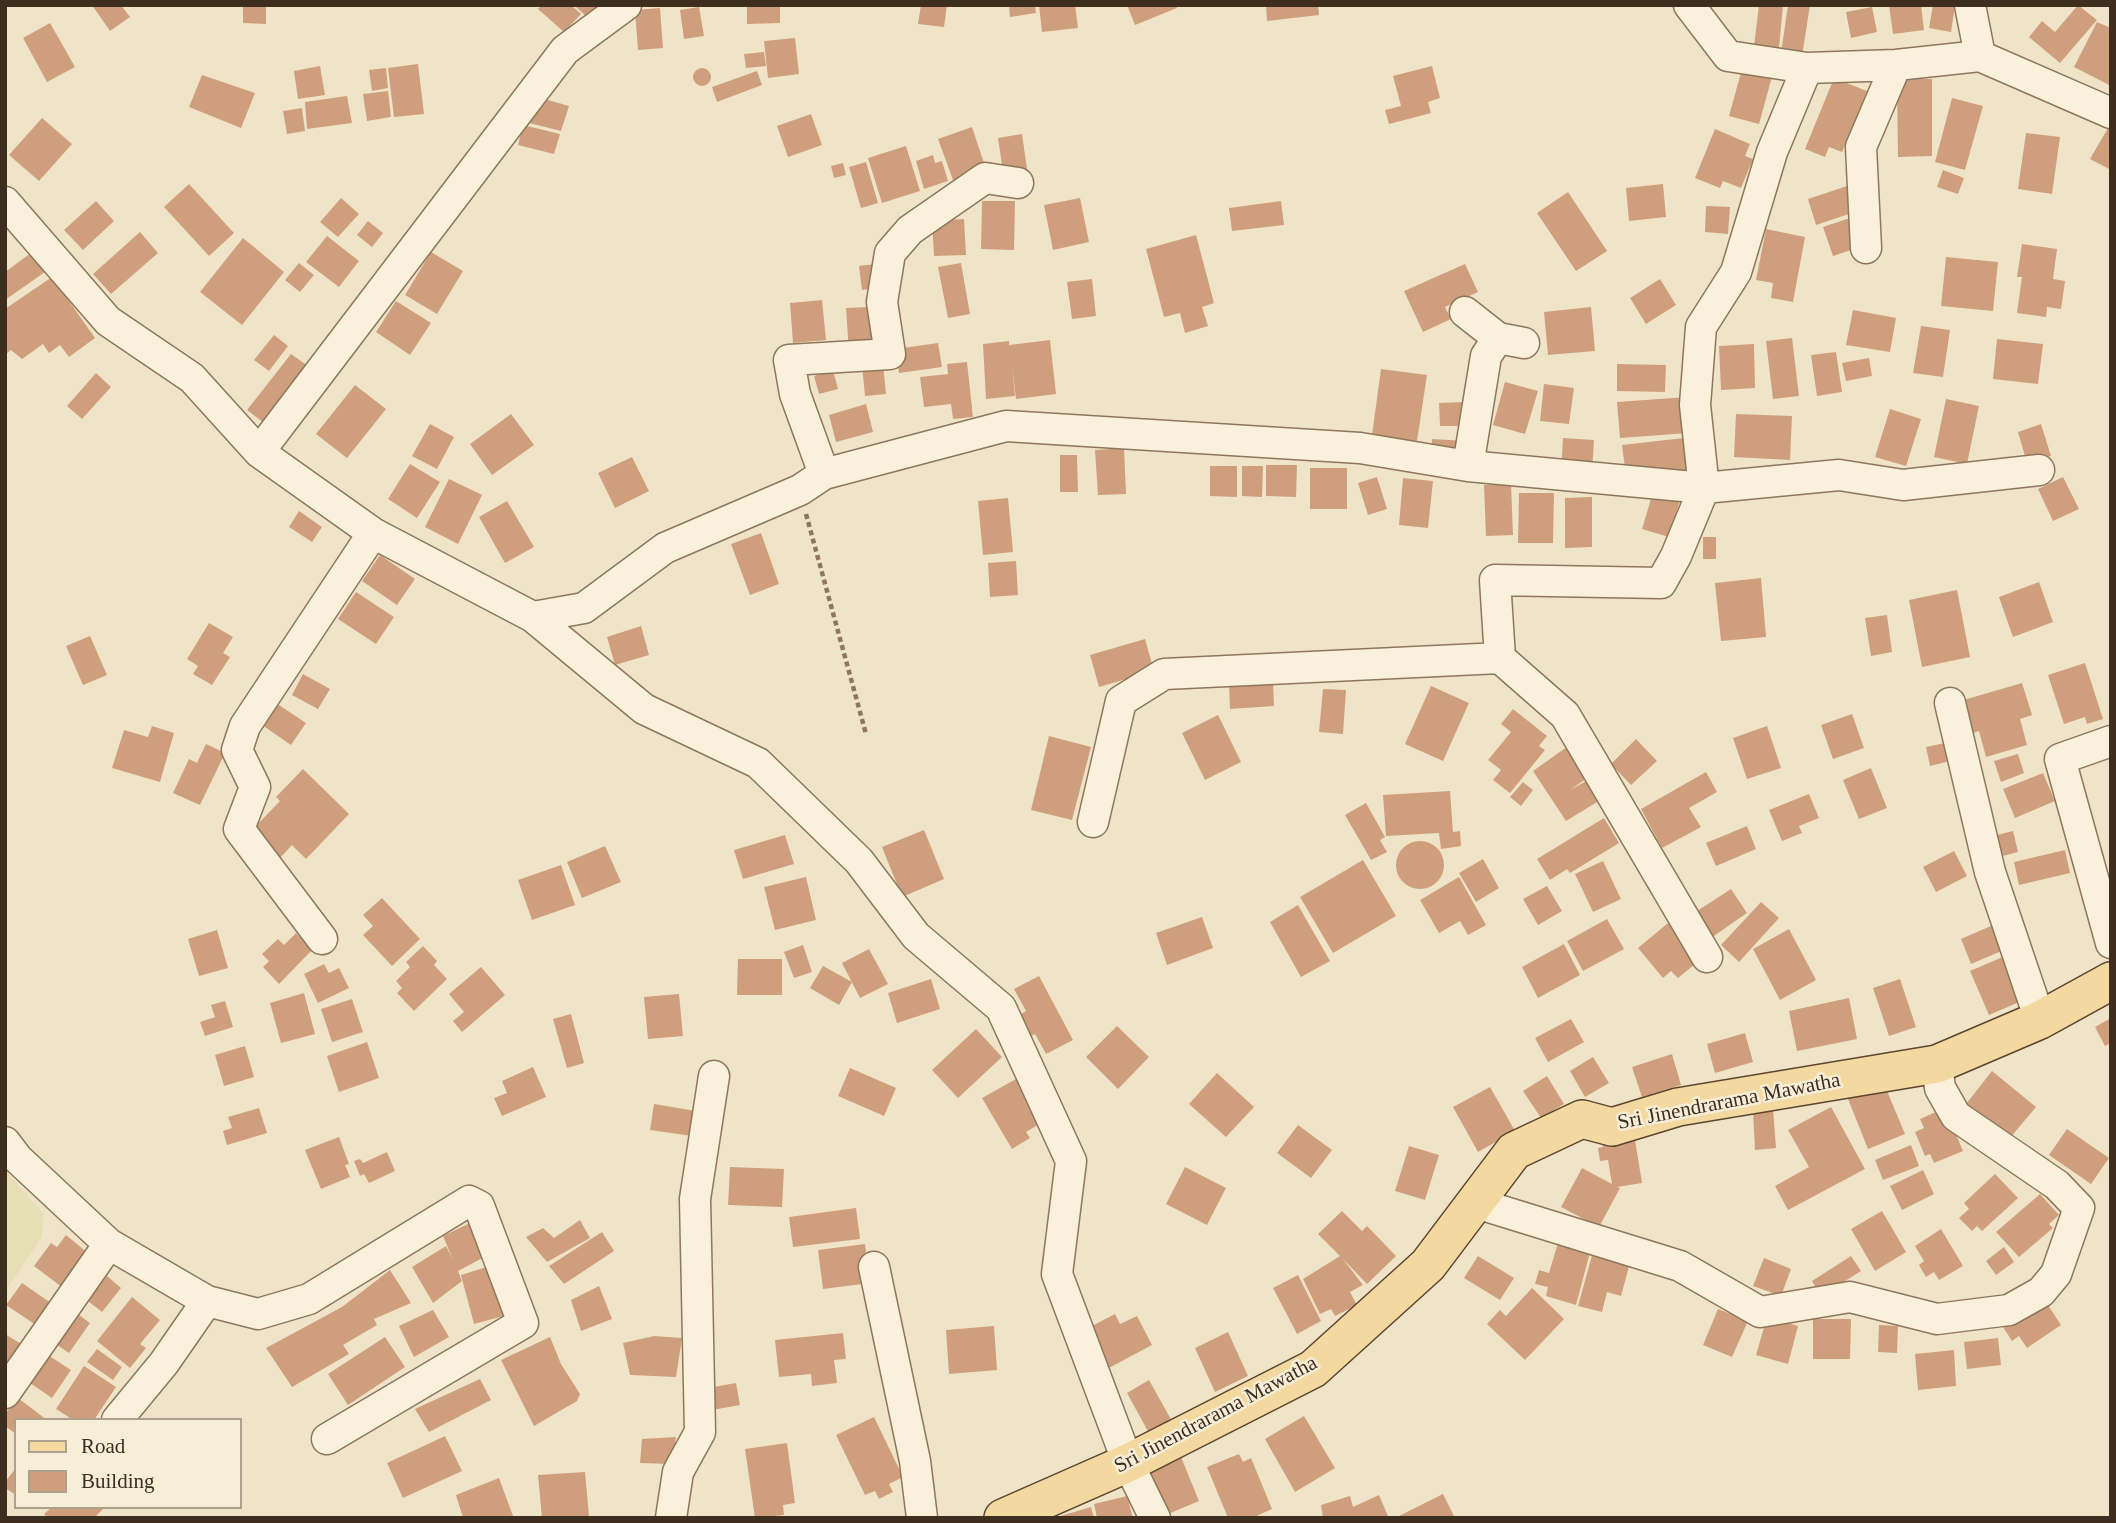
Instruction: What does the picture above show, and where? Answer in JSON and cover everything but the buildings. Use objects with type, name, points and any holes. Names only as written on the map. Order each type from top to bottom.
[{"type":"main road","name":"Sri Jinendrarama Mawatha","points":[[1003,1518],[1128,1463],[1313,1369],[1428,1265],[1514,1151],[1582,1119],[1612,1127],[1678,1107],[1937,1064],[2040,1020],[2111,981]]},
{"type":"street","points":[[259,452],[565,50],[626,5]]},
{"type":"street","points":[[1689,5],[1728,56],[1807,68],[1896,65],[1980,56],[2111,113]]},
{"type":"street","points":[[1970,5],[1980,56]]},
{"type":"street","points":[[1866,248],[1861,147],[1896,65]]},
{"type":"street","points":[[1500,658],[1495,580],[1661,583],[1676,556],[1704,488],[1695,405],[1701,327],[1736,272],[1772,152],[1807,68]]},
{"type":"street","points":[[812,482],[789,360],[890,354],[882,302],[890,253],[910,230],[985,178],[1018,183]]},
{"type":"street","points":[[5,202],[108,321],[191,378],[259,452],[373,533],[533,617],[644,709],[758,762],[859,861],[916,936],[1001,1008],[1071,1161],[1057,1274],[1128,1463],[1155,1518]]},
{"type":"street","points":[[1465,313],[1511,341],[1486,356],[1468,466]]},
{"type":"street","points":[[533,617],[584,608],[666,548],[812,482],[1006,426],[1360,448],[1468,466],[1704,488],[1839,475],[1903,485],[2039,470]]},
{"type":"street","points":[[322,940],[239,830],[255,787],[237,750],[245,726],[373,533]]},
{"type":"street","points":[[1093,822],[1121,701],[1164,674],[1500,658],[1565,715],[1706,957]]},
{"type":"street","points":[[1950,703],[1990,873],[2040,1020]]},
{"type":"street","points":[[2111,741],[2060,760],[2111,943]]},
{"type":"street","points":[[1476,1203],[1680,1266],[1760,1312],[1850,1297],[1937,1319],[2009,1310],[2041,1292],[2056,1274],[2079,1208],[2057,1185],[1956,1116],[1940,1088],[1937,1064]]},
{"type":"street","points":[[671,1518],[678,1472],[701,1432],[695,1199],[714,1076]]},
{"type":"street","points":[[5,1142],[18,1159],[109,1244],[208,1301],[258,1314],[309,1299],[469,1200],[479,1206],[523,1323],[327,1439]]},
{"type":"street","points":[[5,1394],[109,1244]]},
{"type":"street","points":[[874,1267],[915,1461],[922,1518]]},
{"type":"street","points":[[119,1418],[208,1301]]},
{"type":"path","points":[[812,482],[866,734]]},
{"type":"shaded area","points":[[5,1170],[43,1214],[42,1237],[5,1292]]}]
